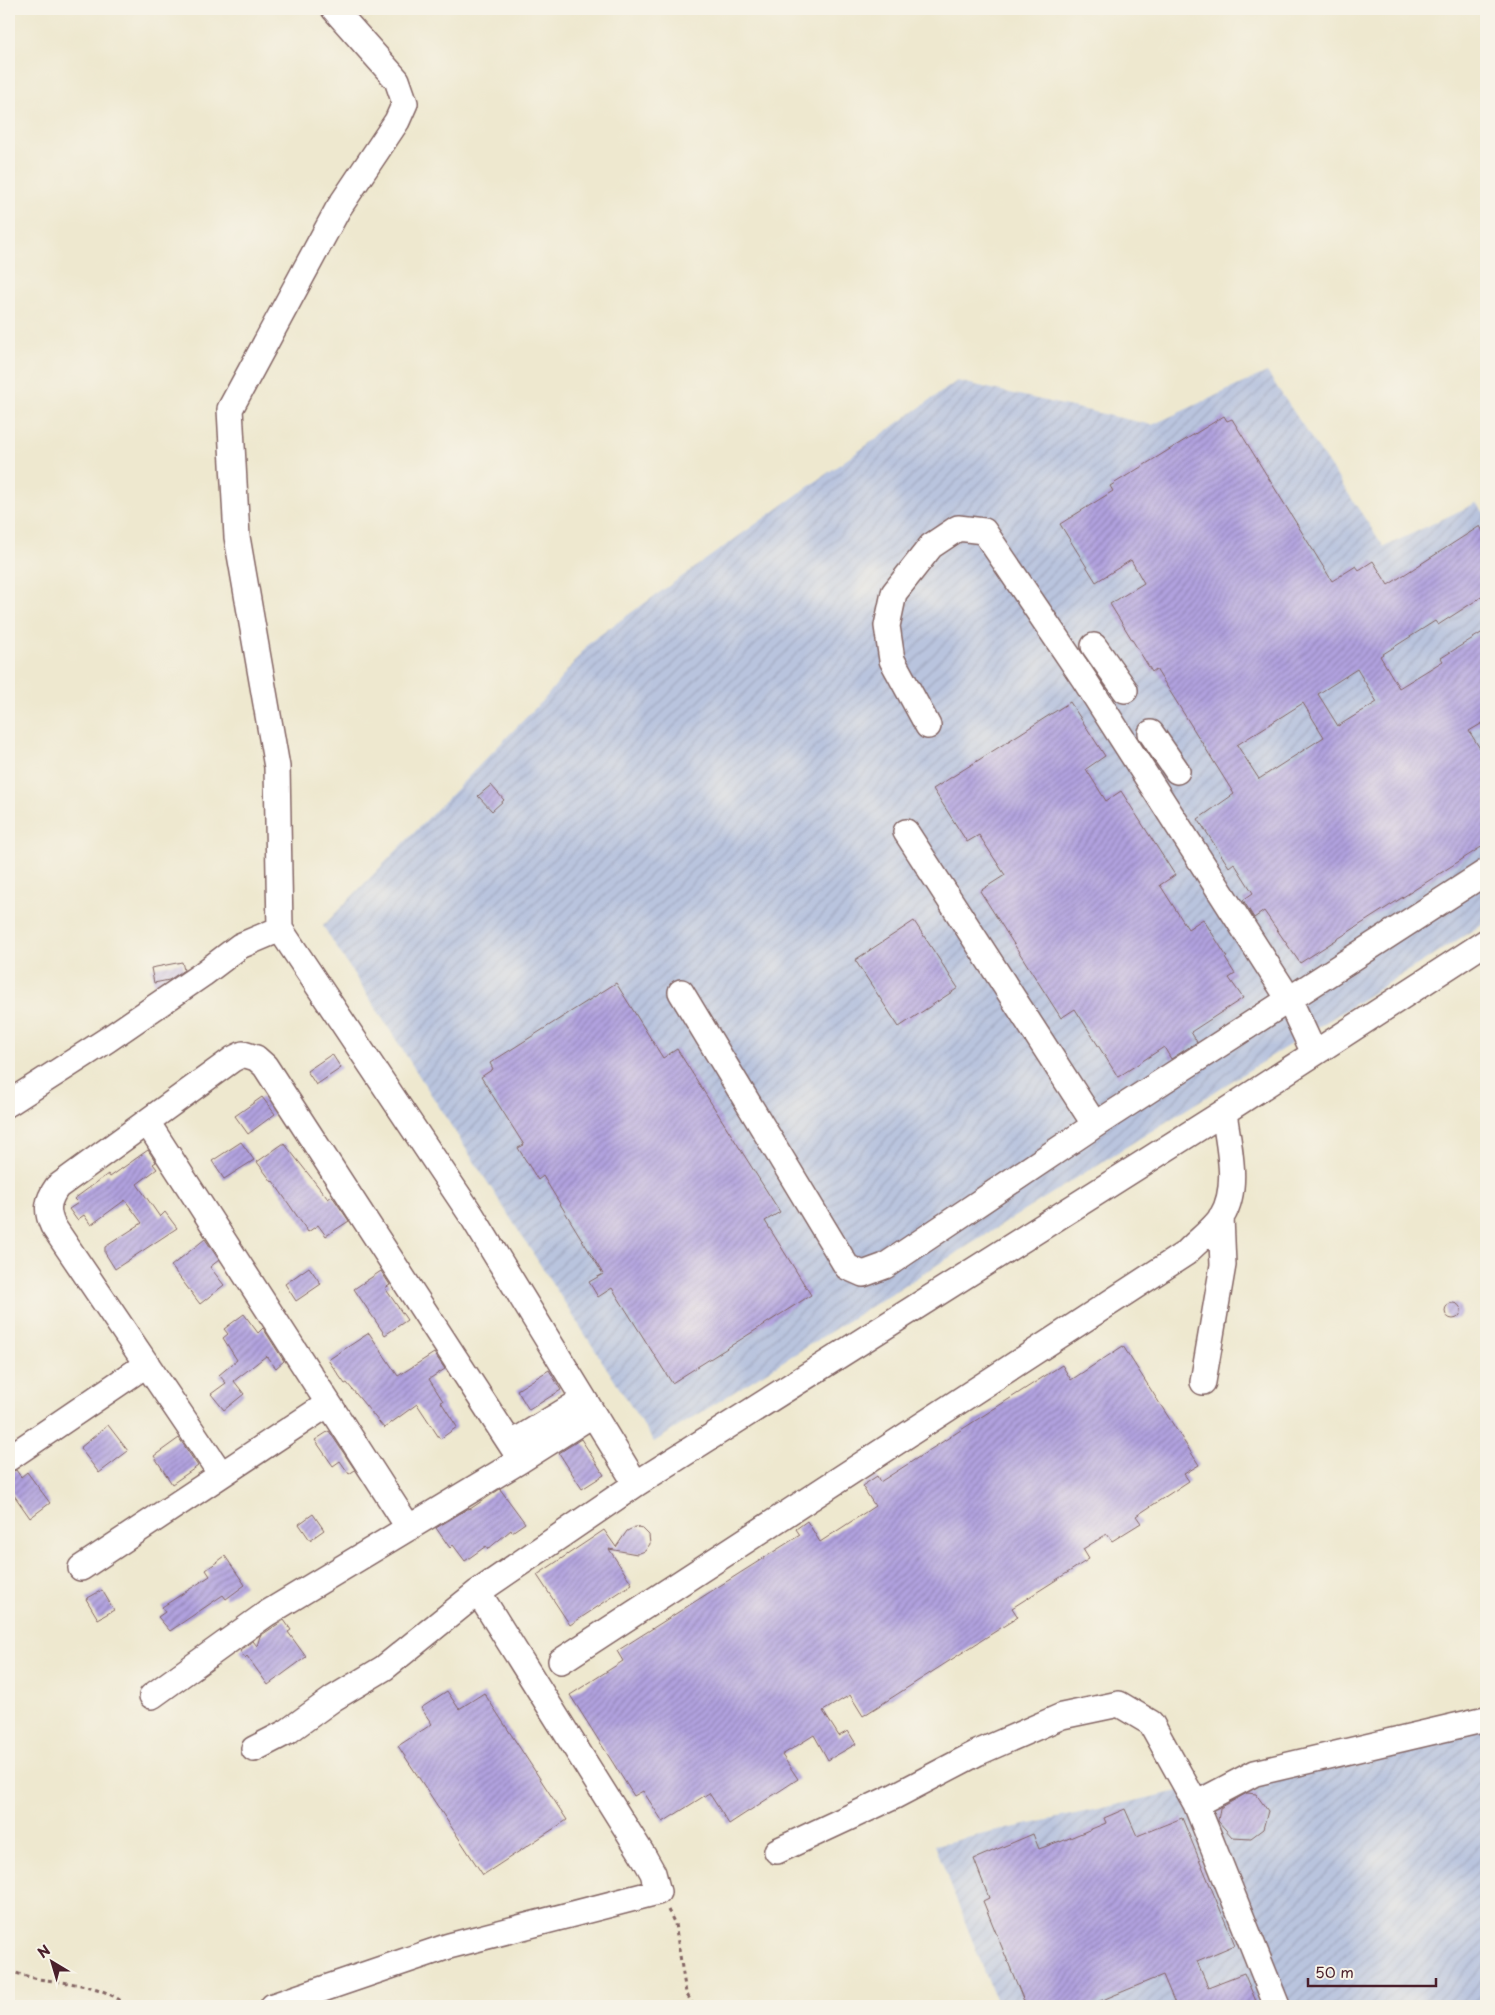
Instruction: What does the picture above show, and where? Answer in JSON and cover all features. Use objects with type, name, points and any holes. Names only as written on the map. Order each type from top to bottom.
[{"type":"street","points":[[334,9],[397,80],[405,103],[397,121],[338,208],[230,409],[237,537],[277,767],[280,929],[472,1216],[636,1484]]},
{"type":"street","points":[[928,726],[892,660],[887,626],[894,593],[931,546],[958,528],[984,531],[1084,679],[1289,999],[1314,1053]]},
{"type":"street","points":[[1084,679],[1100,655],[1125,690]]},
{"type":"street","points":[[1142,770],[1172,762],[1151,733]]},
{"type":"street","points":[[906,832],[1095,1126]]},
{"type":"street","points":[[681,992],[847,1267],[863,1274],[885,1266],[1095,1126],[1486,872]]},
{"type":"street","points":[[9,1103],[107,1040],[203,974],[240,946],[280,929]]},
{"type":"street","points":[[254,1750],[287,1732],[334,1698],[384,1668],[478,1592],[636,1484],[1224,1112],[1486,942]]},
{"type":"street","points":[[221,1474],[53,1226],[48,1216],[48,1206],[50,1197],[57,1186],[233,1059],[244,1054],[256,1058],[265,1066],[516,1452]]},
{"type":"street","points":[[562,1661],[1186,1252],[1221,1217],[1231,1194],[1231,1175],[1224,1112]]},
{"type":"street","points":[[147,1122],[410,1528]]},
{"type":"street","points":[[1203,1382],[1223,1265],[1221,1217]]},
{"type":"street","points":[[9,1458],[147,1364]]},
{"type":"street","points":[[81,1568],[328,1404]]},
{"type":"street","points":[[152,1696],[266,1614],[410,1528],[516,1452],[588,1408]]},
{"type":"street","points":[[273,2006],[449,1946],[658,1892],[653,1873],[644,1857],[478,1592]]},
{"type":"street","points":[[777,1851],[895,1796],[977,1752],[1062,1716],[1119,1704],[1151,1723],[1196,1804],[1277,2006]]},
{"type":"street","points":[[1196,1804],[1255,1773],[1486,1719]]},
{"type":"path","points":[[658,1892],[675,1924],[686,1993],[694,2006]]},
{"type":"path","points":[[9,1971],[107,1991],[127,2006]]},
{"type":"shaded area","points":[[1267,372],[1384,547],[1476,503],[1486,515],[1486,922],[654,1442],[323,926],[546,697],[590,642],[957,381],[1152,425]]},
{"type":"shaded area","points":[[1486,1723],[1486,2006],[998,2006],[935,1845]]},
{"type":"building","points":[[1224,416],[1227,421],[1232,419],[1332,581],[1356,566],[1359,570],[1373,561],[1388,585],[1480,526],[1486,537],[1486,594],[1438,625],[1435,621],[1380,656],[1399,688],[1443,661],[1441,658],[1486,630],[1486,721],[1469,731],[1486,758],[1486,844],[1300,963],[1264,911],[1254,918],[1243,900],[1253,893],[1234,863],[1229,867],[1198,819],[1234,794],[1156,669],[1152,672],[1110,604],[1144,583],[1131,560],[1096,582],[1060,524],[1113,491],[1110,486]],"holes":[[[1357,669],[1377,702],[1338,726],[1318,694]],[[1303,703],[1324,737],[1259,779],[1237,745]]]},
{"type":"building","points":[[1070,702],[1105,756],[1086,769],[1106,801],[1121,791],[1175,875],[1160,885],[1188,929],[1203,919],[1227,957],[1225,958],[1235,974],[1229,978],[1243,998],[1191,1032],[1197,1042],[1171,1059],[1164,1047],[1118,1077],[1075,1009],[1061,1018],[980,891],[1005,875],[979,835],[967,842],[933,789]]},
{"type":"building","points":[[491,785],[504,800],[492,811],[478,796]]},
{"type":"building","points":[[914,921],[958,988],[899,1027],[855,960]]},
{"type":"building","points":[[182,962],[184,970],[169,980],[154,983],[151,968]]},
{"type":"building","points":[[616,983],[663,1058],[677,1049],[780,1212],[765,1221],[811,1295],[672,1383],[612,1288],[598,1297],[589,1282],[603,1274],[543,1176],[538,1180],[518,1148],[524,1145],[481,1077],[493,1069],[490,1063]]},
{"type":"building","points":[[332,1054],[341,1068],[316,1085],[307,1071]]},
{"type":"building","points":[[262,1097],[275,1114],[248,1134],[235,1116]]},
{"type":"building","points":[[241,1142],[254,1160],[224,1179],[212,1161]]},
{"type":"building","points":[[284,1143],[328,1199],[332,1196],[349,1221],[326,1236],[318,1225],[308,1232],[273,1181],[257,1162]]},
{"type":"building","points":[[148,1150],[156,1162],[153,1164],[157,1169],[137,1184],[160,1217],[165,1212],[177,1228],[115,1269],[105,1253],[105,1247],[142,1223],[125,1200],[91,1225],[84,1215],[77,1220],[69,1209],[78,1203],[74,1199],[108,1174],[110,1177]]},
{"type":"building","points":[[205,1239],[219,1260],[210,1267],[224,1285],[200,1304],[171,1266]]},
{"type":"building","points":[[309,1267],[321,1284],[296,1301],[285,1284]]},
{"type":"building","points":[[381,1271],[390,1285],[385,1288],[407,1320],[385,1335],[354,1289]]},
{"type":"building","points":[[1450,1303],[1456,1303],[1461,1308],[1459,1317],[1450,1319],[1445,1314],[1445,1308]]},
{"type":"building","points":[[244,1314],[258,1333],[263,1328],[284,1361],[276,1368],[266,1356],[234,1381],[244,1394],[224,1410],[211,1394],[226,1383],[219,1375],[237,1360],[223,1338],[228,1334],[224,1329]]},
{"type":"building","points":[[369,1333],[398,1376],[434,1353],[445,1369],[429,1379],[457,1427],[440,1439],[417,1404],[384,1428],[347,1383],[345,1384],[328,1360]]},
{"type":"building","points":[[1123,1346],[1199,1465],[1184,1474],[1189,1481],[1136,1516],[1141,1523],[1112,1541],[1107,1534],[1083,1549],[1089,1559],[1012,1608],[1018,1617],[863,1716],[850,1695],[823,1711],[839,1736],[848,1731],[856,1744],[828,1760],[814,1735],[782,1755],[798,1779],[729,1824],[709,1793],[663,1822],[643,1791],[634,1796],[570,1695],[623,1661],[617,1651],[800,1535],[796,1529],[807,1521],[820,1542],[875,1506],[862,1486],[877,1476],[880,1482],[1062,1365],[1071,1380]]},
{"type":"building","points":[[549,1370],[561,1390],[529,1410],[517,1390]]},
{"type":"building","points":[[108,1425],[128,1451],[99,1473],[80,1448]]},
{"type":"building","points":[[329,1431],[355,1470],[349,1474],[340,1461],[333,1466],[315,1440]]},
{"type":"building","points":[[179,1438],[198,1466],[172,1484],[154,1456]]},
{"type":"building","points":[[581,1439],[604,1475],[582,1489],[559,1453]]},
{"type":"building","points":[[16,1470],[21,1477],[27,1472],[50,1503],[30,1518],[9,1488],[9,1472]]},
{"type":"building","points":[[500,1489],[525,1523],[512,1532],[511,1530],[488,1549],[486,1546],[465,1561],[453,1545],[450,1548],[436,1528]]},
{"type":"building","points":[[313,1514],[324,1530],[310,1540],[299,1524]]},
{"type":"building","points":[[635,1527],[643,1529],[649,1535],[650,1544],[645,1551],[637,1554],[609,1549],[632,1584],[570,1625],[537,1575],[604,1530],[616,1547],[627,1531]]},
{"type":"building","points":[[225,1556],[245,1585],[226,1599],[223,1595],[170,1631],[158,1617],[165,1612],[162,1607],[210,1576],[206,1570]]},
{"type":"building","points":[[102,1590],[114,1610],[98,1619],[86,1599]]},
{"type":"building","points":[[284,1620],[291,1630],[288,1632],[306,1657],[268,1685],[247,1656],[245,1658],[240,1651],[253,1641],[257,1646],[260,1636]]},
{"type":"building","points":[[447,1691],[459,1709],[484,1693],[567,1820],[483,1875],[398,1746],[432,1724],[421,1708]]},
{"type":"building","points":[[1247,1793],[1256,1794],[1268,1811],[1263,1829],[1251,1838],[1232,1837],[1218,1821],[1220,1808]]},
{"type":"building","points":[[1125,1809],[1137,1836],[1182,1818],[1235,1945],[1197,1961],[1208,1987],[1244,1973],[1258,2006],[1176,2006],[1163,1975],[1088,2006],[1026,2006],[983,1901],[989,1898],[974,1859],[1033,1834],[1039,1849],[1106,1823],[1104,1818]]}]
